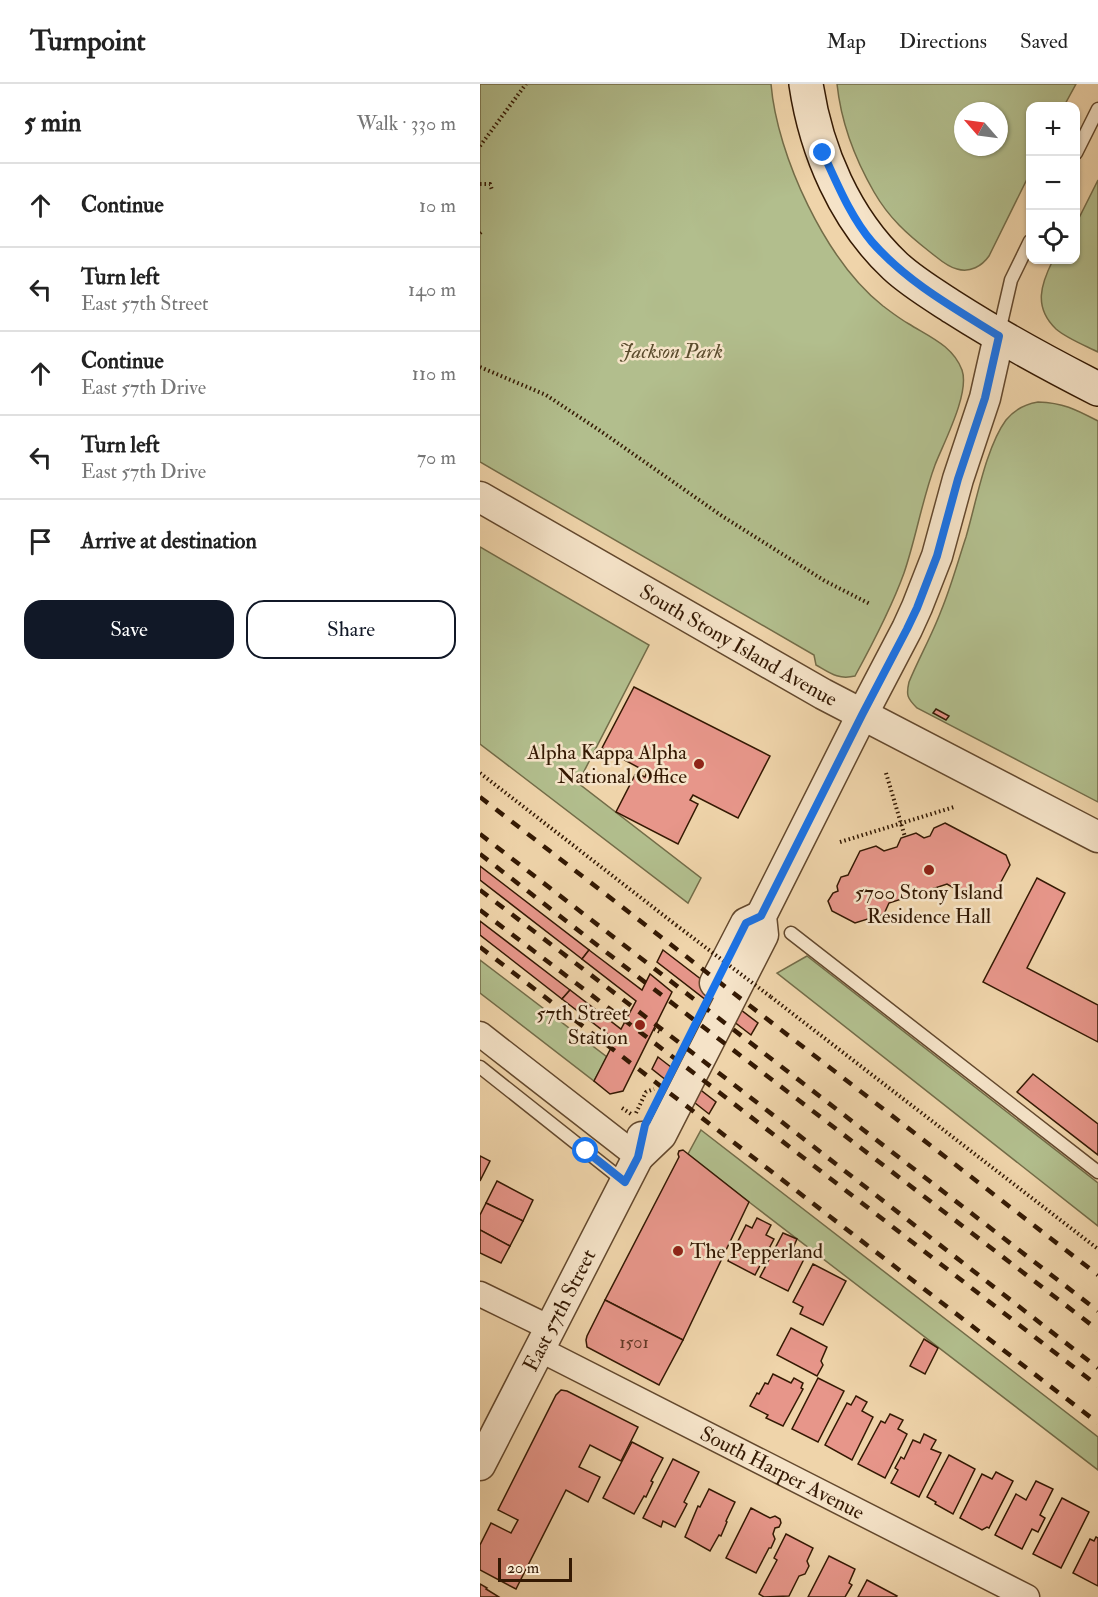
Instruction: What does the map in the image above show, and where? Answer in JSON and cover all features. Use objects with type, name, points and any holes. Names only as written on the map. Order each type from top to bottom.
[{"type":"main road","points":[[806,84],[817,136],[841,193],[871,240],[896,267],[925,290],[999,336],[1098,388]]},
{"type":"street","name":"East 57th Street","points":[[631,1169],[660,1135],[758,946],[763,935],[761,916],[907,629],[937,556],[958,479],[985,398],[999,336]]},
{"type":"street","name":"South Stony Island Avenue","points":[[480,497],[862,715],[1098,837]]},
{"type":"street","name":"East 57th Street","points":[[480,1464],[631,1169],[645,1125],[746,923],[761,916]]},
{"type":"street","points":[[480,1034],[631,1169]]},
{"type":"street","name":"South Harper Avenue","points":[[480,1294],[545,1339],[1027,1597]]},
{"type":"lane","points":[[1080,145],[1098,109]]},
{"type":"lane","points":[[999,336],[1011,280],[1026,249]]},
{"type":"lane","points":[[791,933],[1098,1172]]},
{"type":"lane","points":[[480,1067],[631,1169]]},
{"type":"path","points":[[480,146],[526,84]]},
{"type":"path","points":[[480,184],[490,184],[492,190]]},
{"type":"path","points":[[480,367],[529,387],[559,404],[722,516],[825,581],[870,604]]},
{"type":"path","points":[[480,773],[1098,1249]]},
{"type":"path","points":[[886,773],[905,837]]},
{"type":"path","points":[[840,842],[954,807]]},
{"type":"path","points":[[654,1029],[660,1032]]},
{"type":"path","points":[[622,1108],[634,1116],[646,1092],[665,1085]]},
{"type":"green space","name":"Jackson Park","points":[[480,84],[771,84],[775,112],[794,174],[824,235],[842,262],[883,306],[947,348],[958,362],[964,380],[955,418],[930,478],[899,586],[855,676],[839,676],[826,671],[816,665],[814,655],[480,462]]},
{"type":"green space","points":[[837,84],[1076,84],[1066,102],[1026,102],[1026,181],[989,256],[979,266],[967,270],[953,268],[943,262],[892,218],[867,179],[845,126]]},
{"type":"green space","points":[[1098,180],[1098,352],[1056,329],[1049,321],[1042,304],[1041,295],[1051,264],[1080,264],[1080,216]]},
{"type":"green space","points":[[1038,402],[1069,407],[1098,421],[1098,802],[917,708],[909,699],[908,693],[909,682],[951,583],[982,476],[999,431],[1013,413]]},
{"type":"green space","points":[[480,547],[649,645],[578,783],[701,878],[688,903],[480,744]]},
{"type":"green space","points":[[807,956],[1098,1183],[1098,1226],[777,973]]},
{"type":"green space","points":[[480,960],[607,1057],[594,1081],[480,993]]},
{"type":"green space","points":[[701,1130],[1098,1437],[1098,1470],[688,1154]]},
{"type":"building","name":"Alpha Kappa Alpha National Office","points":[[634,687],[770,756],[738,818],[693,795],[690,800],[698,804],[678,844],[616,812],[636,773],[645,777],[647,772],[602,748]]},
{"type":"building","points":[[936,709],[949,716],[946,720],[933,713]]},
{"type":"building","name":"5700 Stony Island Residence Hall","points":[[945,823],[1006,855],[1010,865],[995,893],[975,900],[947,884],[889,903],[884,914],[855,923],[832,911],[828,901],[833,893],[838,891],[837,886],[841,877],[848,875],[860,851],[876,846],[884,851],[897,847],[901,838],[916,833],[924,838],[930,836],[934,828]]},
{"type":"building","points":[[480,866],[589,950],[582,959],[480,880]]},
{"type":"building","points":[[1037,878],[1065,893],[1027,968],[1098,1005],[1098,1042],[983,982]]},
{"type":"building","points":[[480,921],[570,990],[562,999],[480,935]]},
{"type":"building","name":"57th Street Station","points":[[589,950],[642,990],[650,974],[672,992],[623,1091],[610,1094],[594,1081],[615,1040],[562,999],[570,990],[621,1029],[636,1001],[582,959]]},
{"type":"building","points":[[663,950],[758,1023],[751,1035],[657,962]]},
{"type":"building","points":[[658,1057],[716,1102],[709,1114],[652,1069]]},
{"type":"building","points":[[1033,1074],[1098,1124],[1098,1155],[1017,1092]]},
{"type":"building","name":"The Pepperland","points":[[683,1150],[749,1202],[683,1340],[605,1300],[679,1157],[679,1151]]},
{"type":"building","points":[[480,1156],[490,1161],[480,1181]]},
{"type":"building","points":[[497,1181],[533,1200],[523,1221],[486,1203]]},
{"type":"building","points":[[486,1203],[523,1221],[510,1246],[480,1230],[480,1215]]},
{"type":"building","points":[[757,1218],[771,1225],[766,1235],[774,1239],[755,1275],[728,1261],[746,1225],[752,1228]]},
{"type":"building","points":[[480,1230],[510,1246],[501,1263],[480,1253]]},
{"type":"building","points":[[783,1233],[797,1239],[793,1248],[806,1255],[788,1291],[760,1277]]},
{"type":"building","points":[[813,1264],[846,1281],[823,1325],[800,1314],[803,1307],[793,1302]]},
{"type":"building","points":[[605,1300],[683,1340],[659,1385],[587,1347],[587,1336]]},
{"type":"building","points":[[791,1328],[827,1347],[821,1361],[823,1365],[817,1376],[777,1355]]},
{"type":"building","points":[[924,1339],[938,1348],[925,1374],[910,1366]]},
{"type":"building","points":[[773,1374],[791,1383],[794,1378],[803,1383],[801,1388],[803,1389],[783,1426],[766,1418],[768,1415],[750,1406],[757,1393],[759,1394],[765,1383],[768,1384]]},
{"type":"building","points":[[818,1378],[844,1391],[818,1442],[792,1429]]},
{"type":"building","points":[[561,1390],[638,1427],[621,1461],[590,1445],[579,1467],[600,1477],[588,1502],[566,1490],[516,1589],[480,1570],[480,1545],[491,1523],[511,1533],[518,1520],[498,1510],[556,1395]]},
{"type":"building","points":[[856,1396],[867,1402],[862,1411],[873,1417],[852,1460],[825,1445],[847,1403],[851,1405]]},
{"type":"building","points":[[890,1414],[903,1420],[898,1429],[907,1434],[885,1478],[858,1464],[881,1421],[885,1423]]},
{"type":"building","points":[[924,1434],[936,1440],[931,1449],[941,1453],[919,1497],[891,1483],[898,1470],[895,1468],[901,1457],[904,1459],[913,1440],[920,1443]]},
{"type":"building","points":[[632,1442],[663,1458],[651,1481],[653,1482],[646,1497],[644,1496],[634,1514],[603,1498]]},
{"type":"building","points":[[949,1455],[975,1469],[953,1514],[927,1497]]},
{"type":"building","points":[[673,1459],[699,1472],[675,1527],[663,1521],[661,1527],[643,1518]]},
{"type":"building","points":[[996,1472],[1013,1481],[989,1528],[982,1530],[960,1518],[982,1474],[992,1479]]},
{"type":"building","points":[[1036,1481],[1053,1489],[1040,1515],[1045,1518],[1038,1532],[1032,1529],[1022,1549],[995,1535],[1016,1494],[1026,1500]]},
{"type":"building","points":[[709,1489],[735,1502],[721,1536],[719,1535],[710,1551],[685,1537],[698,1506],[700,1507]]},
{"type":"building","points":[[1062,1498],[1089,1512],[1061,1568],[1033,1554]]},
{"type":"building","points":[[751,1508],[770,1518],[775,1516],[780,1519],[781,1523],[775,1528],[773,1534],[775,1539],[756,1573],[726,1558]]},
{"type":"building","points":[[786,1534],[813,1548],[807,1561],[809,1566],[805,1574],[799,1576],[789,1596],[764,1597],[759,1594],[777,1560],[774,1558]]},
{"type":"building","points":[[1096,1537],[1098,1538],[1098,1586],[1073,1573],[1090,1539],[1094,1541]]},
{"type":"building","points":[[829,1556],[855,1569],[849,1583],[852,1585],[845,1597],[808,1597]]},
{"type":"building","points":[[867,1580],[897,1596],[858,1597]]},
{"type":"building","points":[[480,1584],[486,1589],[499,1597],[480,1597]]},
{"type":"railway","points":[[480,797],[1098,1275]]},
{"type":"railway","points":[[480,834],[1098,1311]]},
{"type":"railway","points":[[480,854],[1098,1330]]},
{"type":"railway","points":[[480,890],[1098,1368]]},
{"type":"railway","points":[[480,910],[1098,1386]]},
{"type":"railway","points":[[480,947],[1098,1423]]},
{"type":"place","name":"Alpha Kappa Alpha National Office","points":[[699,764]]},
{"type":"place","name":"5700 Stony Island Residence Hall","points":[[929,870]]},
{"type":"place","name":"57th Street Station","points":[[640,1025]]},
{"type":"place","name":"The Pepperland","points":[[678,1251]]},
{"type":"route","points":[[586,1151],[625,1182],[638,1157],[645,1125],[746,923],[761,916],[917,608],[937,556],[958,479],[985,398],[999,336],[925,290],[896,267],[871,240],[855,217],[823,153]]}]
